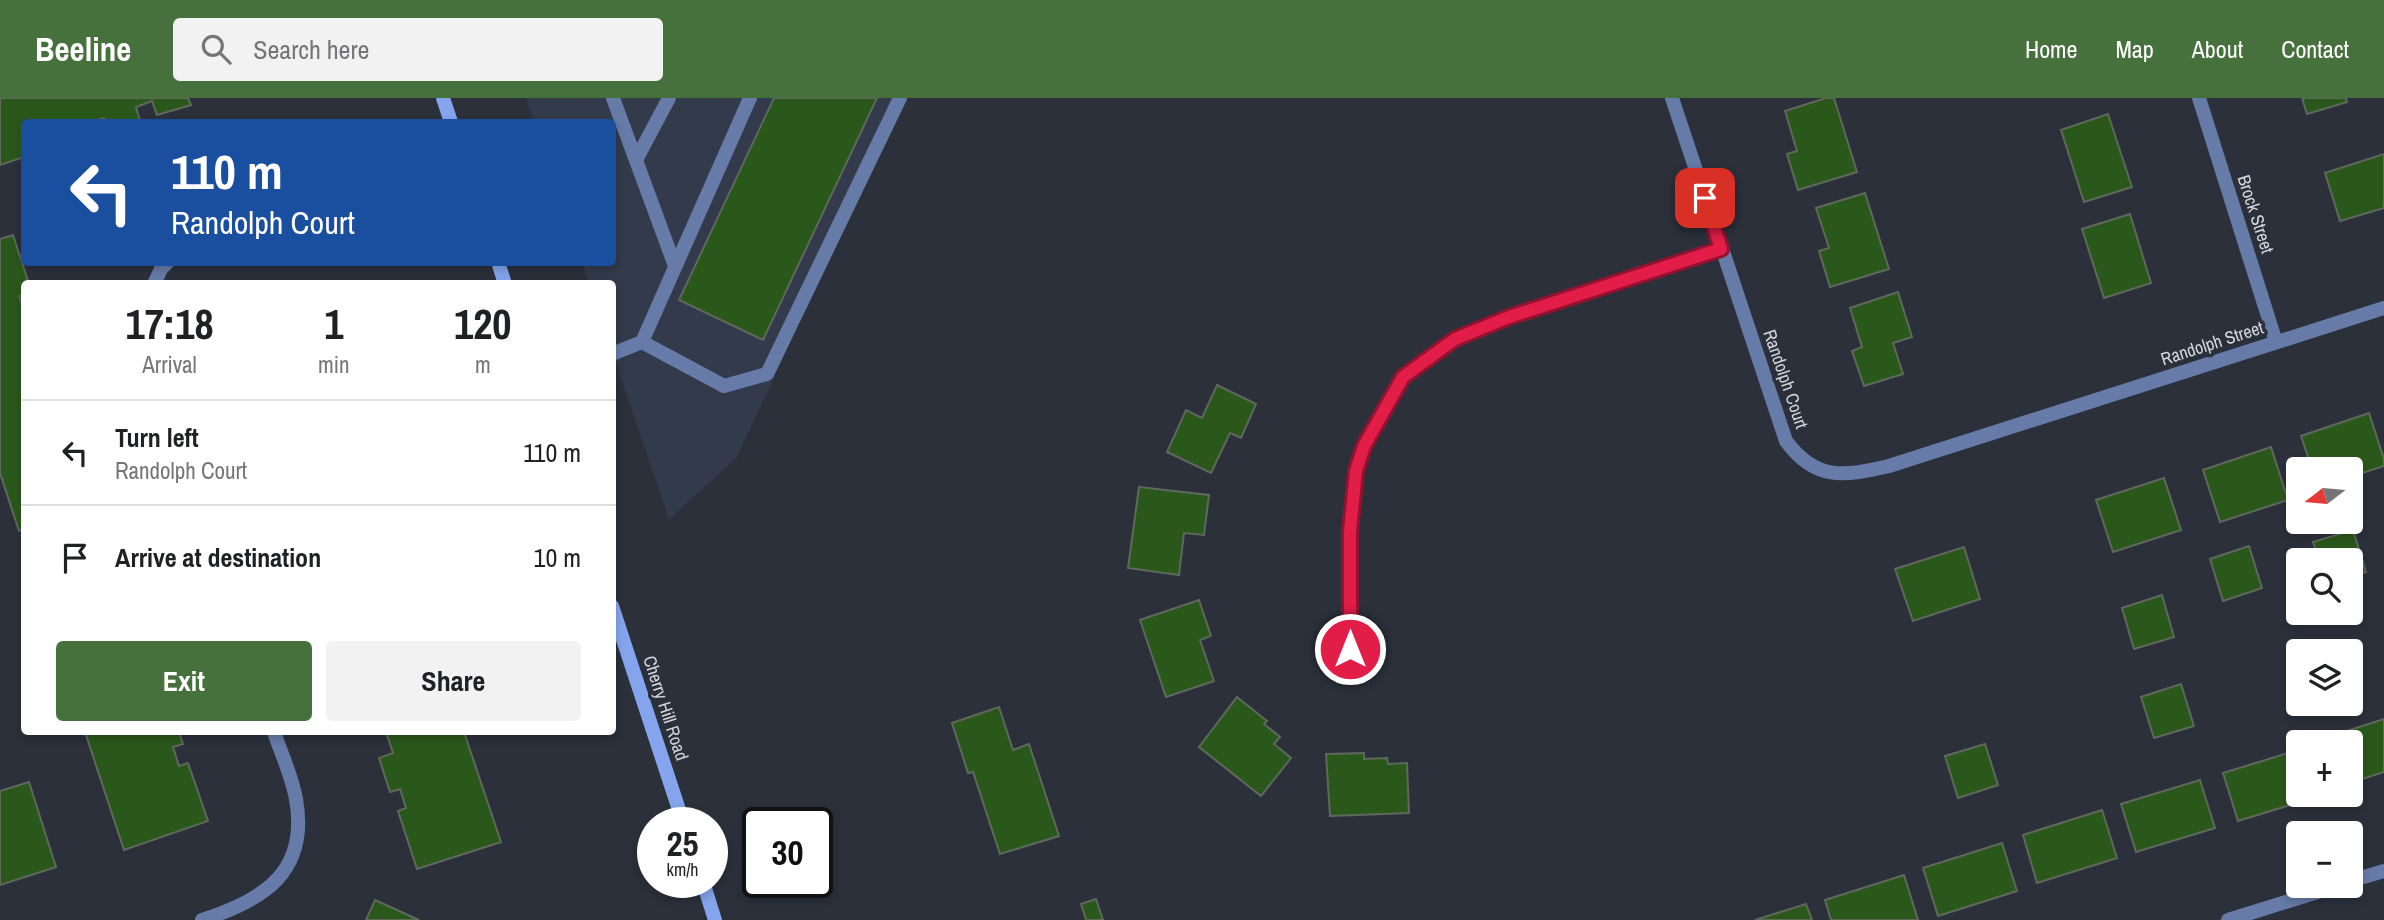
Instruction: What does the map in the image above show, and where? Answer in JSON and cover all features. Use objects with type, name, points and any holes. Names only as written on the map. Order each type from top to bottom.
[{"type":"main road","points":[[443,98],[450,119]]},
{"type":"main road","name":"Cherry Hill Road","points":[[616,618],[678,807]]},
{"type":"main road","points":[[707,898],[715,920]]},
{"type":"street","points":[[613,98],[675,266]]},
{"type":"street","points":[[636,159],[669,98]]},
{"type":"street","points":[[616,352],[642,342],[750,98]]},
{"type":"street","points":[[642,342],[724,386],[767,374],[900,98]]},
{"type":"street","name":"Randolph Court","points":[[1672,98],[1786,441],[1796,454],[1820,471],[1837,475],[1858,473],[1889,466],[2052,414]]},
{"type":"street","name":"Brock Street","points":[[2199,98],[2276,342]]},
{"type":"street","points":[[1350,649],[1350,531],[1356,471],[1364,446],[1403,377],[1455,339],[1509,317],[1721,249]]},
{"type":"street","name":"Randolph Street","points":[[2052,414],[2384,308]]},
{"type":"street","points":[[202,920],[217,917],[249,901],[273,885],[291,862],[298,837],[298,816],[295,795],[275,735]]},
{"type":"street","points":[[2363,877],[2384,871]]},
{"type":"street","points":[[2228,920],[2299,898]]},
{"type":"shaded area","points":[[526,98],[904,98],[737,457],[669,520],[616,363],[616,280],[588,280],[583,266],[616,266],[616,119],[533,119]]},
{"type":"building","points":[[0,98],[188,98],[191,105],[157,115],[152,101],[136,107],[139,119],[21,119],[21,158],[0,165]]},
{"type":"building","points":[[774,98],[877,98],[763,340],[679,300]]},
{"type":"building","points":[[1834,98],[1857,172],[1798,190],[1787,154],[1797,151],[1785,111]]},
{"type":"building","points":[[2302,98],[2346,98],[2347,102],[2307,114]]},
{"type":"building","points":[[2108,114],[2132,187],[2084,202],[2061,130]]},
{"type":"building","points":[[2384,154],[2384,208],[2340,221],[2325,173]]},
{"type":"building","points":[[1865,193],[1889,269],[1830,287],[1819,251],[1829,248],[1816,208]]},
{"type":"building","points":[[2130,214],[2151,283],[2104,298],[2082,229]]},
{"type":"building","points":[[13,235],[28,280],[21,280],[19,296],[19,531],[0,473],[0,239]]},
{"type":"building","points":[[1898,292],[1912,337],[1893,343],[1903,374],[1864,386],[1852,351],[1862,347],[1850,308]]},
{"type":"building","points":[[1217,385],[1256,404],[1241,438],[1230,433],[1211,473],[1167,452],[1186,410],[1202,418]]},
{"type":"building","points":[[2369,413],[2384,466],[2363,473],[2363,457],[2308,457],[2301,436]]},
{"type":"building","points":[[2271,447],[2286,501],[2220,522],[2203,470]]},
{"type":"building","points":[[2164,478],[2181,530],[2113,552],[2096,500]]},
{"type":"building","points":[[1139,487],[1209,495],[1204,535],[1184,533],[1179,575],[1128,568]]},
{"type":"building","points":[[2340,534],[2354,534],[2359,548],[2315,548],[2313,542]]},
{"type":"building","points":[[2249,546],[2262,588],[2223,601],[2210,559]]},
{"type":"building","points":[[1964,547],[1980,599],[1913,621],[1895,569]]},
{"type":"building","points":[[2162,595],[2174,637],[2134,649],[2122,608]]},
{"type":"building","points":[[1199,600],[1211,636],[1200,640],[1214,681],[1166,697],[1140,620]]},
{"type":"building","points":[[2181,684],[2194,726],[2154,738],[2141,697]]},
{"type":"building","points":[[1237,697],[1267,721],[1264,724],[1280,737],[1274,744],[1291,758],[1261,796],[1199,747]]},
{"type":"building","points":[[999,707],[1013,750],[1029,744],[1059,836],[1000,854],[973,772],[968,773],[952,723]]},
{"type":"building","points":[[2384,719],[2384,772],[2363,779],[2363,730],[2350,730]]},
{"type":"building","points":[[86,735],[180,735],[183,744],[173,747],[179,766],[188,763],[208,821],[124,850]]},
{"type":"building","points":[[387,735],[465,735],[501,842],[417,869],[398,811],[406,808],[400,789],[390,792],[379,758],[393,753]]},
{"type":"building","points":[[1985,744],[1998,785],[1958,798],[1945,756]]},
{"type":"building","points":[[1364,753],[1364,759],[1387,758],[1388,764],[1407,763],[1409,813],[1330,816],[1326,754]]},
{"type":"building","points":[[2286,754],[2286,806],[2238,821],[2223,773]]},
{"type":"building","points":[[2200,780],[2215,828],[2136,852],[2121,804]]},
{"type":"building","points":[[29,782],[56,867],[0,885],[0,791]]},
{"type":"building","points":[[2102,810],[2117,858],[2037,883],[2023,835]]},
{"type":"building","points":[[2002,843],[2017,891],[1938,916],[1923,868]]},
{"type":"building","points":[[1904,875],[1918,920],[1831,920],[1825,900]]},
{"type":"building","points":[[1096,899],[1103,920],[1086,920],[1081,904]]},
{"type":"building","points":[[375,900],[419,920],[366,920]]},
{"type":"building","points":[[1806,904],[1812,920],[1755,920]]},
{"type":"route","points":[[1350,649],[1350,531],[1356,471],[1364,446],[1403,377],[1455,339],[1509,317],[1721,249],[1705,198]]}]
